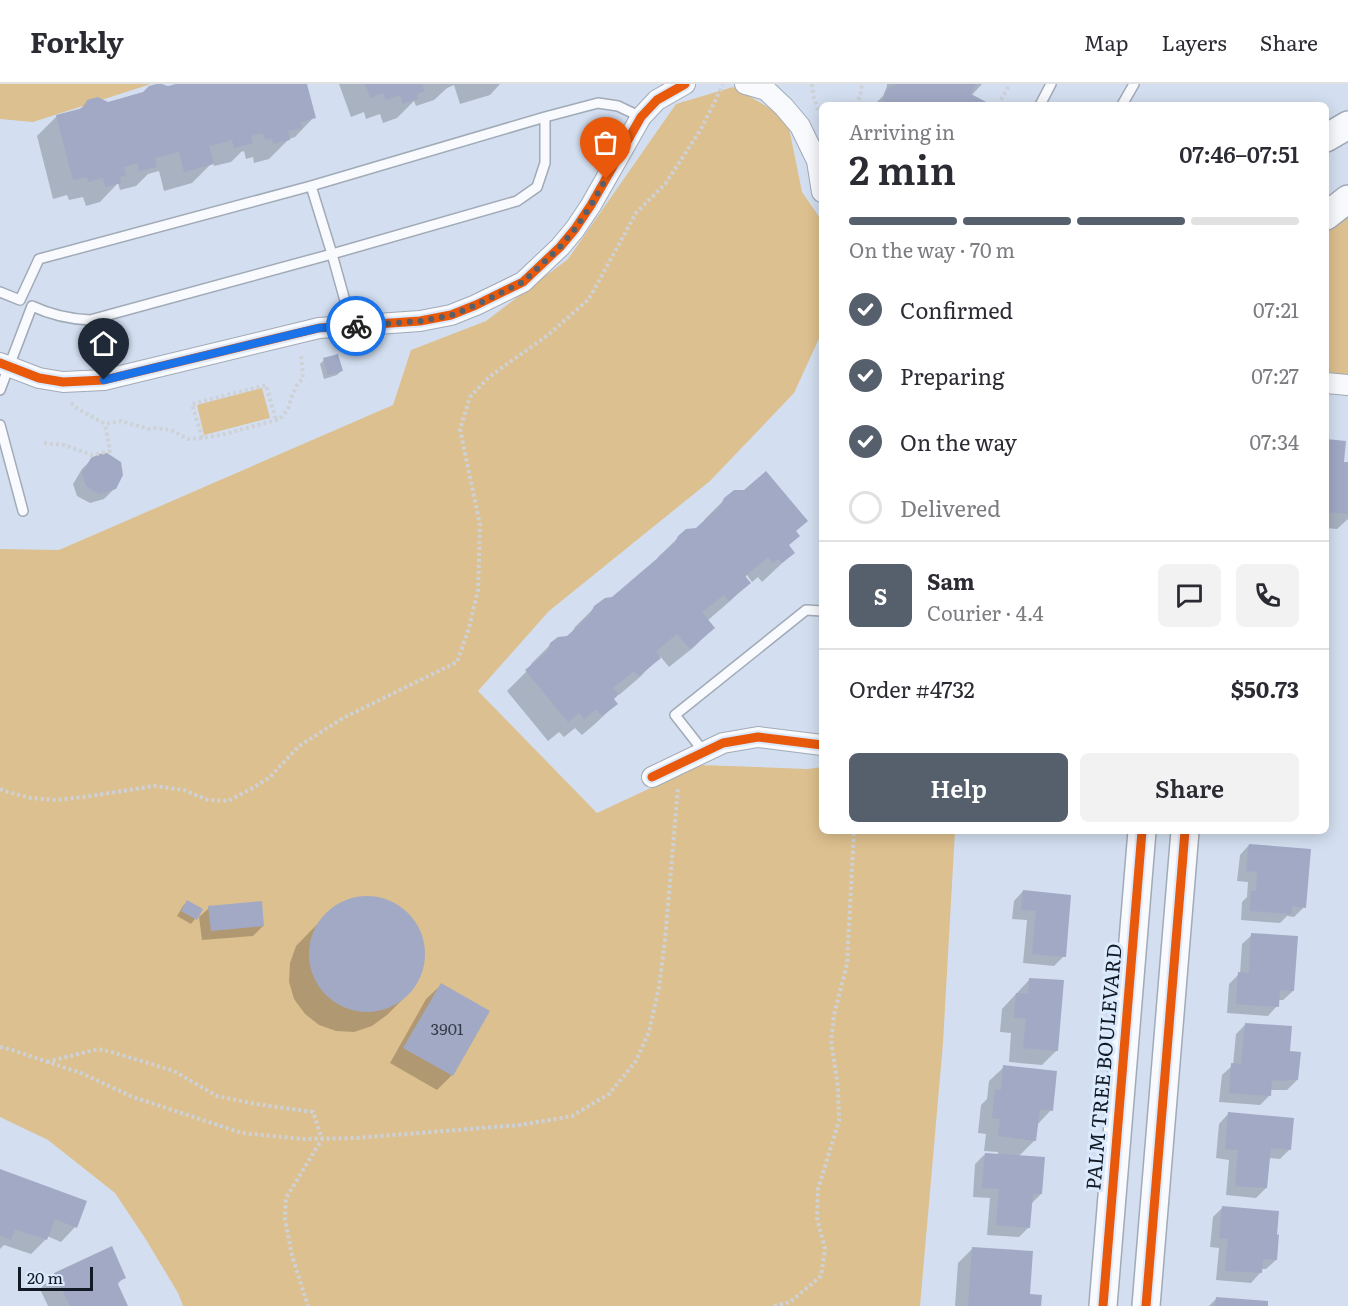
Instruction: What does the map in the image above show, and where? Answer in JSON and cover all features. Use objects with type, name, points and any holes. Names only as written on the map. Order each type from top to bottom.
[{"type":"street","points":[[4,365],[39,378],[65,382],[104,380],[319,328],[420,321],[452,315],[523,282],[560,247],[591,205],[641,117],[657,100],[685,84]]},
{"type":"street","points":[[745,84],[766,90],[800,126],[817,161],[819,173]]},
{"type":"street","points":[[1329,136],[1348,124]]},
{"type":"street","points":[[1329,383],[1348,385]]},
{"type":"street","points":[[652,777],[723,743],[758,737],[819,745]]},
{"type":"street","name":"PALM TREE BOULEVARD","points":[[1103,1306],[1142,834]]},
{"type":"street","points":[[1146,1306],[1185,834]]},
{"type":"lane","points":[[1042,102],[1051,84]]},
{"type":"lane","points":[[1124,102],[1134,84]]},
{"type":"lane","points":[[20,300],[39,259],[311,186],[598,103],[618,106],[641,117]]},
{"type":"lane","points":[[0,292],[46,313],[68,319],[90,320],[517,201],[537,187],[544,163],[545,117]]},
{"type":"lane","points":[[311,186],[352,326]]},
{"type":"lane","points":[[0,390],[4,365],[32,306]]},
{"type":"lane","points":[[0,424],[23,510]]},
{"type":"lane","points":[[704,752],[675,715],[806,610],[819,611]]},
{"type":"path","points":[[0,789],[31,798],[57,800],[154,786],[184,790],[208,800],[228,801],[270,777],[299,746],[343,718],[457,662],[469,628],[479,569],[480,525],[460,429],[470,397],[489,377],[549,335],[590,299],[636,213],[666,183],[701,129],[723,84]]},
{"type":"path","points":[[812,84],[819,112]]},
{"type":"path","points":[[857,102],[862,84]]},
{"type":"path","points":[[1000,102],[1010,84]]},
{"type":"path","points":[[65,382],[66,397],[71,403],[105,424],[121,421],[149,429],[171,430],[189,439],[225,434],[280,419],[288,409],[297,385],[303,378],[298,333]]},
{"type":"path","points":[[202,438],[192,404],[266,385],[276,420]]},
{"type":"path","points":[[44,443],[64,445],[92,455],[110,451],[105,424]]},
{"type":"path","points":[[0,1047],[81,1073],[133,1097],[242,1133],[303,1139],[368,1137],[520,1125],[572,1116],[609,1094],[636,1061],[649,1032],[659,987],[680,763]]},
{"type":"path","points":[[774,1306],[790,1302],[821,1276],[823,1267],[825,1249],[817,1218],[818,1189],[839,1121],[838,1087],[831,1041],[834,1016],[847,964],[854,834]]},
{"type":"path","points":[[46,1062],[98,1048],[174,1071],[218,1096],[313,1112],[322,1139],[286,1198],[285,1219],[292,1256],[308,1306]]},
{"type":"shaded area","points":[[0,84],[151,84],[33,122],[0,119]]},
{"type":"shaded area","points":[[733,87],[787,118],[802,192],[819,217],[819,339],[794,393],[710,481],[549,611],[478,691],[597,813],[700,765],[819,767],[819,834],[955,834],[943,1043],[920,1306],[183,1306],[178,1293],[145,1238],[115,1193],[48,1140],[0,1117],[0,549],[59,550],[393,405],[411,350],[486,321],[568,259],[676,104]]},
{"type":"shaded area","points":[[1348,216],[1348,378],[1329,376],[1329,230]]},
{"type":"shaded area","points":[[262,388],[270,418],[204,435],[197,405]]},
{"type":"building","points":[[156,84],[168,86],[176,84],[307,84],[316,118],[300,122],[302,128],[288,131],[290,140],[273,144],[272,138],[265,140],[263,133],[251,136],[253,143],[234,148],[232,140],[209,146],[214,164],[184,172],[179,152],[155,158],[157,167],[139,171],[138,163],[124,167],[126,176],[120,177],[121,183],[105,187],[103,178],[88,182],[87,177],[73,180],[56,115],[83,108],[87,100],[98,97],[108,102],[143,92],[149,86]]},
{"type":"building","points":[[365,84],[422,84],[425,91],[417,94],[418,99],[403,104],[400,95],[386,100],[383,93],[370,98]]},
{"type":"building","points":[[897,84],[976,84],[971,94],[986,102],[884,102],[888,88]]},
{"type":"building","points":[[338,354],[343,371],[328,375],[323,358]]},
{"type":"building","points":[[1329,439],[1346,441],[1344,462],[1348,462],[1348,514],[1329,512]]},
{"type":"building","points":[[107,453],[121,462],[123,475],[116,489],[100,494],[86,486],[82,473],[91,458]]},
{"type":"building","points":[[766,471],[808,521],[796,531],[800,536],[789,545],[795,553],[782,563],[778,559],[773,563],[768,557],[745,576],[751,583],[729,601],[724,595],[702,612],[715,628],[690,649],[677,634],[656,651],[661,658],[639,676],[634,671],[613,688],[619,694],[614,699],[618,704],[602,716],[596,709],[584,719],[579,713],[568,722],[525,670],[548,651],[550,643],[558,637],[567,636],[590,615],[594,606],[605,598],[612,597],[674,544],[678,536],[686,529],[696,528],[721,505],[724,498],[734,490],[744,490]]},
{"type":"building","points":[[1249,844],[1311,849],[1306,908],[1292,906],[1292,914],[1250,911],[1251,891],[1256,891],[1257,872],[1246,871]]},
{"type":"building","points":[[1023,890],[1071,895],[1066,957],[1032,954],[1036,911],[1021,910]]},
{"type":"building","points":[[367,896],[389,900],[408,913],[421,932],[425,954],[421,976],[408,995],[389,1008],[367,1012],[345,1008],[326,995],[313,976],[309,954],[313,932],[326,913],[345,900]]},
{"type":"building","points":[[187,900],[203,909],[197,920],[181,911]]},
{"type":"building","points":[[262,901],[264,926],[211,931],[208,906]]},
{"type":"building","points":[[1251,933],[1298,936],[1294,991],[1280,990],[1279,1007],[1236,1004],[1238,972],[1249,973]]},
{"type":"building","points":[[1029,978],[1064,980],[1058,1051],[1023,1048],[1026,1018],[1014,1018],[1016,993],[1028,994]]},
{"type":"building","points":[[441,983],[490,1011],[453,1076],[403,1048]]},
{"type":"building","points":[[1245,1023],[1292,1026],[1290,1051],[1301,1052],[1298,1080],[1272,1080],[1271,1096],[1229,1093],[1231,1063],[1241,1064]]},
{"type":"building","points":[[1003,1065],[1057,1071],[1053,1111],[1040,1109],[1036,1141],[998,1136],[1000,1119],[992,1118],[995,1089],[1001,1090]]},
{"type":"building","points":[[1228,1112],[1294,1118],[1291,1150],[1271,1148],[1267,1188],[1235,1186],[1238,1150],[1225,1149]]},
{"type":"building","points":[[985,1153],[1045,1157],[1042,1194],[1033,1194],[1030,1228],[996,1225],[999,1189],[982,1188]]},
{"type":"building","points":[[0,1169],[87,1201],[77,1228],[55,1219],[47,1240],[15,1229],[11,1240],[0,1235]]},
{"type":"building","points":[[1222,1206],[1279,1211],[1277,1260],[1263,1259],[1262,1273],[1225,1271],[1228,1239],[1219,1238]]},
{"type":"building","points":[[112,1246],[126,1278],[117,1282],[128,1306],[70,1306],[54,1273]]},
{"type":"building","points":[[972,1247],[1033,1251],[1030,1294],[1042,1295],[1041,1306],[968,1306]]},
{"type":"building","points":[[1216,1297],[1268,1301],[1268,1306],[1215,1306]]},
{"type":"cycle path","points":[[0,363],[39,378],[63,382],[104,380],[319,328],[420,321],[451,315],[476,305],[523,282],[560,247],[591,205],[641,117],[657,100],[685,84]]},
{"type":"cycle path","points":[[652,777],[723,743],[758,737],[819,745]]},
{"type":"cycle path","points":[[1103,1306],[1142,834]]},
{"type":"cycle path","points":[[1146,1306],[1185,834]]},
{"type":"way so far","points":[[356,326],[420,321],[452,315],[523,282],[560,247],[575,229],[606,179]]},
{"type":"route","points":[[104,380],[319,328],[356,326]]}]
